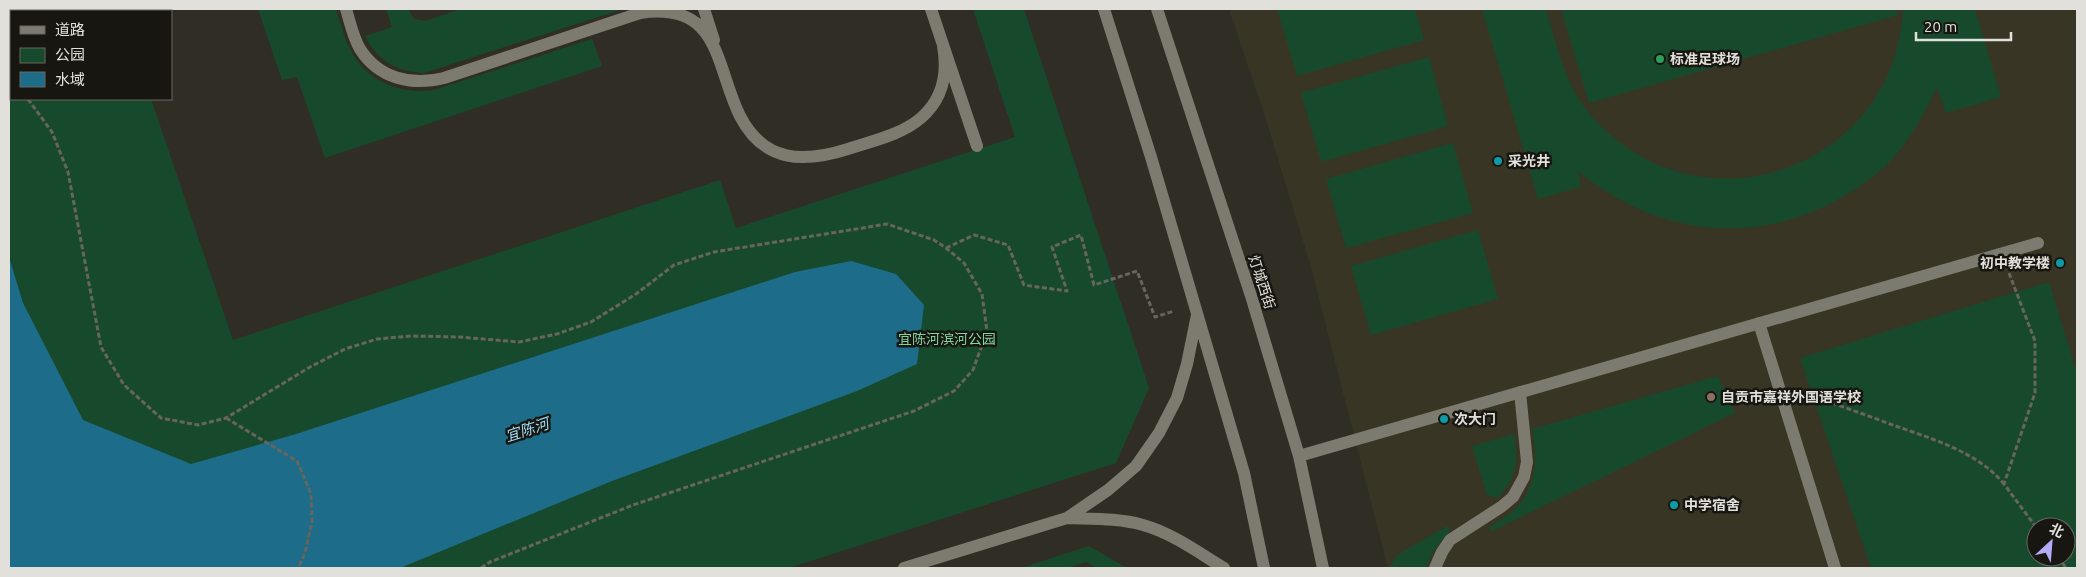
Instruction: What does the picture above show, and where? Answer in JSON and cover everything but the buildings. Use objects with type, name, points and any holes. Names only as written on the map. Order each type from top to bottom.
[{"type":"street","points":[[346,9],[360,49],[369,60],[390,76],[405,81],[418,82],[444,78],[644,11],[665,12],[690,20],[710,38],[720,56]]},
{"type":"street","points":[[704,9],[740,115],[753,136],[778,153],[808,158],[829,155],[890,135],[909,127],[917,121],[932,106],[941,90],[946,67],[943,46]]},
{"type":"street","points":[[931,9],[977,146]]},
{"type":"street","points":[[1104,9],[1196,308],[1244,473],[1264,568]]},
{"type":"street","name":"灯城西街","points":[[1158,9],[1252,299],[1299,456],[1323,568]]},
{"type":"street","points":[[1299,456],[2038,243]]},
{"type":"street","points":[[904,568],[1067,518],[1108,490],[1136,466],[1159,433],[1177,398],[1187,364],[1196,308]]},
{"type":"street","points":[[1759,323],[1835,568]]},
{"type":"street","points":[[1435,568],[1450,540],[1488,516],[1513,497],[1524,477],[1527,462],[1520,392]]},
{"type":"street","points":[[1067,518],[1110,520],[1143,525],[1167,535],[1224,568]]},
{"type":"path","points":[[29,100],[52,132],[68,172],[101,347],[124,386],[161,418],[198,426],[226,418],[310,367],[345,349],[377,339],[411,336],[459,337],[519,342],[557,334],[591,322],[636,294],[674,265],[714,252],[887,224],[934,240],[964,263],[982,294],[987,331],[974,370],[954,391],[914,411],[633,505],[490,562],[480,568]]},
{"type":"path","points":[[946,248],[974,236],[1008,245],[1024,285],[1067,291],[1052,247],[1081,235],[1094,284],[1137,271],[1155,317],[1196,308]]},
{"type":"path","points":[[2002,254],[2036,341],[2035,393],[2004,484]]},
{"type":"path","points":[[1777,383],[1933,439],[1970,456],[1994,472],[2028,517]]},
{"type":"path","points":[[226,418],[297,461],[311,494],[312,522],[304,554],[298,568]]},
{"type":"shaded area","name":"自贡市嘉祥外国语学校","points":[[1229,9],[2077,9],[2077,568],[1388,568],[1311,267],[1264,113]]},
{"type":"green space","name":"宜陈河滨河公园","points":[[9,9],[121,9],[10,10],[10,100],[151,100],[233,340],[720,180],[736,228],[1015,137],[973,9],[1024,9],[1149,388],[1116,463],[789,568],[9,568]]},
{"type":"green space","points":[[258,9],[336,9],[348,45],[361,65],[379,80],[400,89],[411,91],[434,90],[592,39],[602,66],[325,158],[297,77],[282,80]]},
{"type":"green space","points":[[386,9],[408,9],[414,19],[425,21],[461,9],[623,9],[424,73],[405,70],[389,63],[375,52],[365,36],[392,27]]},
{"type":"green space","points":[[1277,9],[1415,9],[1424,40],[1297,76]]},
{"type":"green space","points":[[1482,9],[1546,9],[1569,81],[1584,107],[1594,119],[1638,155],[1687,174],[1737,178],[1786,168],[1830,145],[1867,110],[1892,65],[1903,9],[1975,9],[2001,97],[1946,113],[1937,87],[1924,114],[1908,139],[1896,155],[1878,173],[1842,197],[1809,213],[1775,223],[1741,228],[1706,227],[1672,221],[1640,209],[1608,193],[1578,171],[1581,187],[1538,199]]},
{"type":"green space","name":"标准足球场","points":[[1561,9],[1896,9],[1898,15],[1589,103]]},
{"type":"green space","points":[[1429,57],[1448,126],[1321,162],[1301,93]]},
{"type":"green space","points":[[1453,143],[1473,213],[1346,248],[1326,179]]},
{"type":"green space","points":[[1478,230],[1498,299],[1371,335],[1351,266]]},
{"type":"green space","points":[[2049,282],[2077,373],[2077,568],[1871,568],[1800,358]]},
{"type":"green space","points":[[1718,376],[1735,413],[1492,531],[1489,528],[1515,509],[1528,492],[1532,482],[1535,461],[1532,429]]},
{"type":"green space","points":[[1514,434],[1516,461],[1513,476],[1498,498],[1487,495],[1472,446]]},
{"type":"green space","points":[[1447,526],[1451,529],[1432,553],[1426,568],[1389,568],[1397,555]]},
{"type":"green space","points":[[1089,546],[1127,568],[1098,568],[1086,562],[1067,568],[1021,568]]},
{"type":"water","name":"宜陈河","points":[[9,257],[23,303],[83,420],[191,464],[296,434],[795,272],[851,261],[896,274],[924,305],[917,364],[857,391],[612,481],[400,568],[9,568]]},
{"type":"place","name":"标准足球场","points":[[1660,59]]},
{"type":"place","name":"采光井","points":[[1498,161]]},
{"type":"place","name":"初中教学楼","points":[[2060,263]]},
{"type":"place","name":"自贡市嘉祥外国语学校","points":[[1711,397]]},
{"type":"place","name":"次大门","points":[[1444,419]]},
{"type":"place","name":"中学宿舍","points":[[1674,505]]}]
